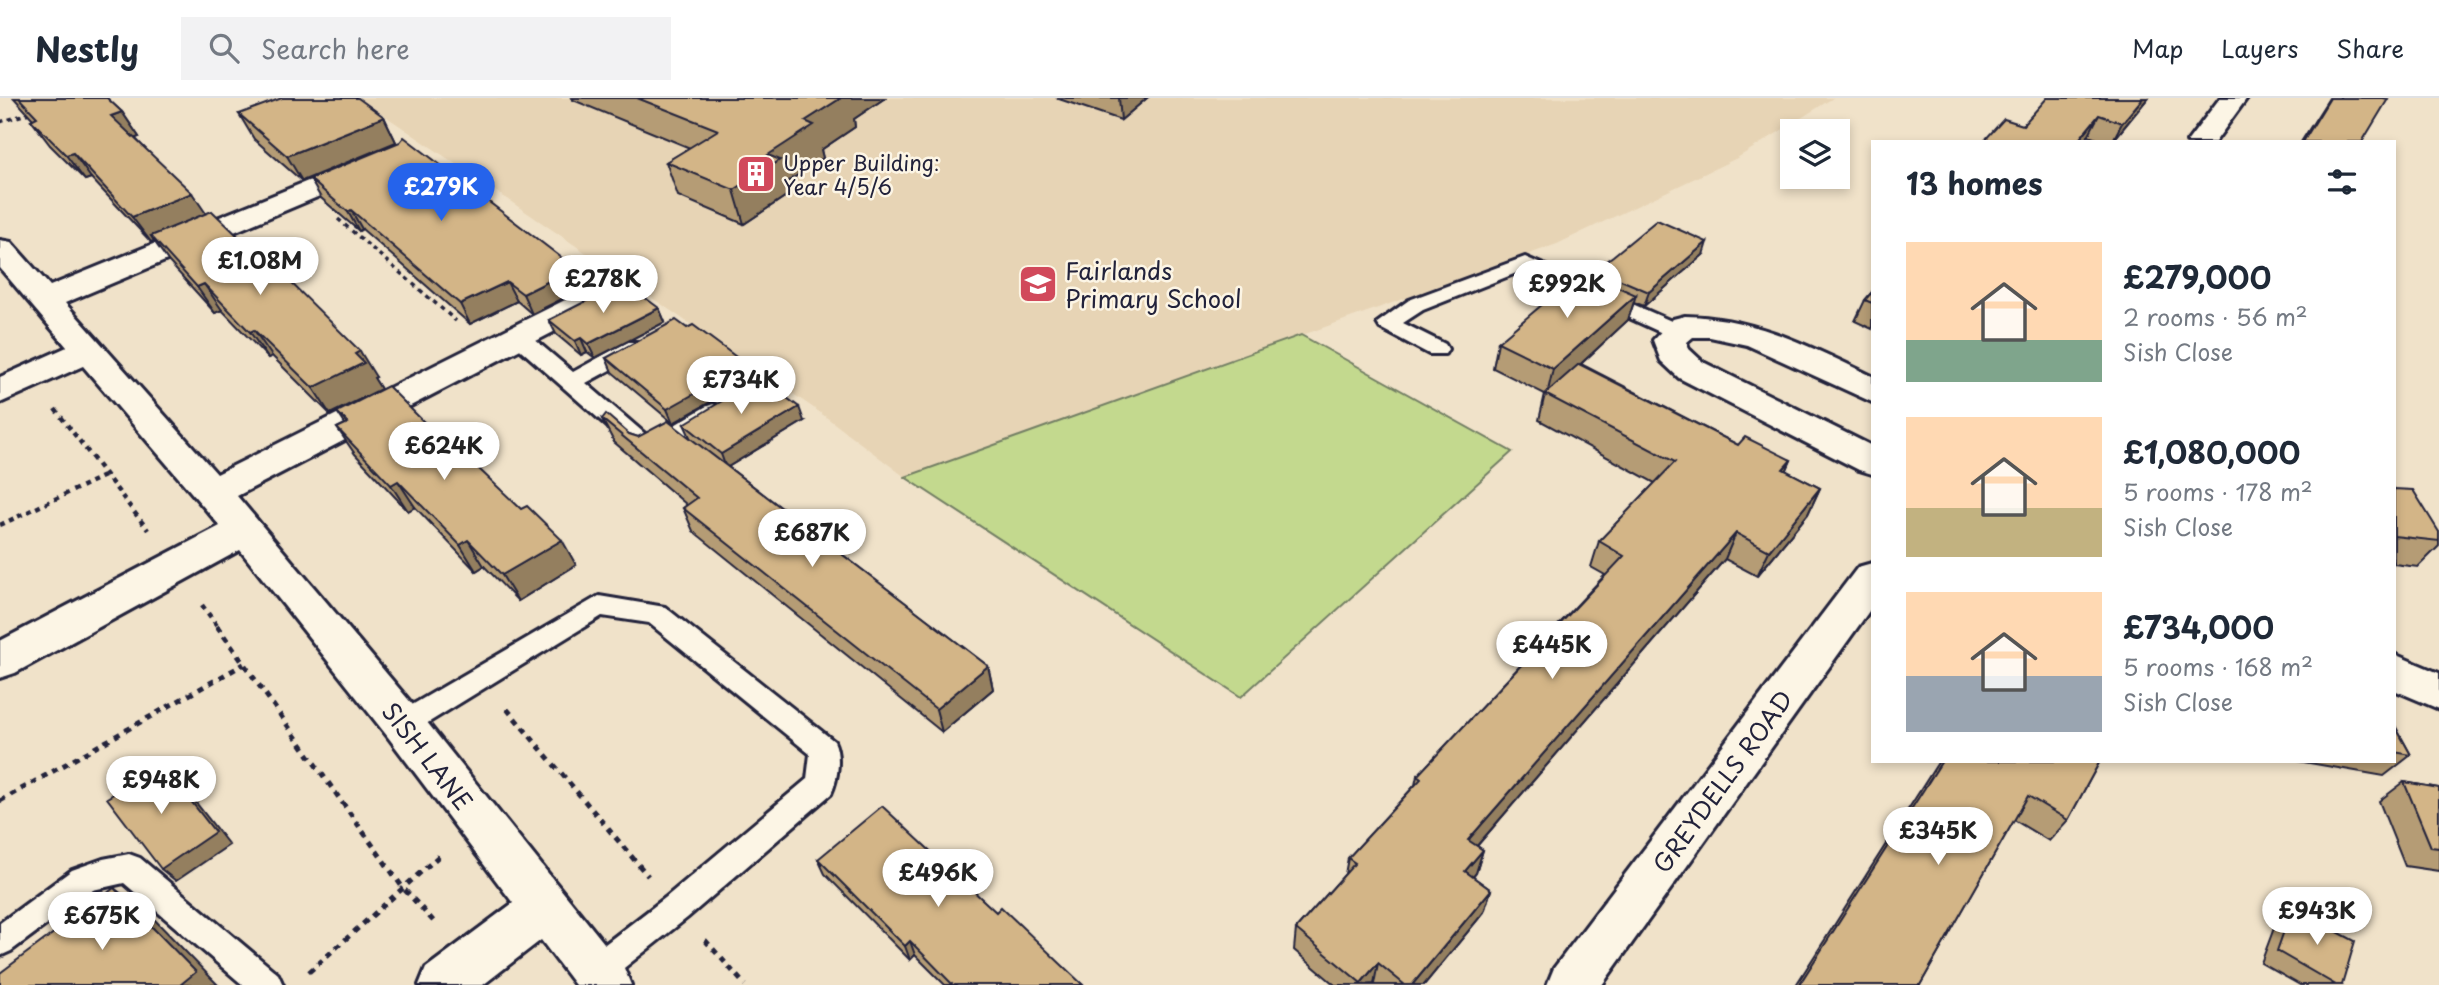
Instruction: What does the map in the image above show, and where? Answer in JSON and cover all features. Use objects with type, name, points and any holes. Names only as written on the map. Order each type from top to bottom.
[{"type":"street","points":[[2202,140],[2234,98]]},
{"type":"street","points":[[46,299],[388,157]]},
{"type":"street","name":"SISH LANE","points":[[0,249],[245,530],[403,723],[600,978]]},
{"type":"street","points":[[211,493],[604,293]]},
{"type":"street","points":[[1871,390],[1762,337],[1706,325],[1685,326],[1670,340],[1672,353],[1691,370],[1871,460]]},
{"type":"street","points":[[0,391],[88,350]]},
{"type":"street","points":[[0,661],[245,530]]},
{"type":"street","name":"GREYDELLS ROAD","points":[[1572,985],[1871,579]]},
{"type":"street","points":[[2396,672],[2439,692]]},
{"type":"street","points":[[444,985],[544,908]]},
{"type":"lane","points":[[1437,349],[1387,323],[1416,305],[1525,262],[1678,332]]},
{"type":"lane","points":[[571,382],[649,340]]},
{"type":"lane","points":[[505,345],[571,382],[649,450],[730,402]]},
{"type":"lane","points":[[403,723],[599,606],[656,614],[824,749],[821,785],[676,908],[600,978]]},
{"type":"lane","points":[[0,941],[83,880],[129,868],[267,985]]},
{"type":"path","points":[[0,122],[36,111]]},
{"type":"path","points":[[306,191],[505,345]]},
{"type":"path","points":[[30,377],[176,567],[403,888]]},
{"type":"path","points":[[0,525],[106,475]]},
{"type":"path","points":[[0,801],[244,664]]},
{"type":"path","points":[[479,676],[745,985]]},
{"type":"path","points":[[305,976],[478,821]]},
{"type":"shaded area","name":"Fairlands Primary School","points":[[359,98],[1833,98],[1799,119],[1780,119],[1780,131],[1737,158],[1557,244],[905,477],[818,411]]},
{"type":"green space","points":[[1301,335],[1512,452],[1241,697],[905,477]]},
{"type":"building","points":[[19,98],[107,98],[122,112],[111,116],[192,193],[132,217],[73,153],[66,155],[31,120],[37,117]]},
{"type":"building","points":[[282,98],[358,98],[384,117],[287,156],[239,114]]},
{"type":"building","points":[[637,98],[841,98],[805,121],[814,125],[768,155],[780,160],[734,190],[666,162],[718,130]]},
{"type":"building","points":[[2047,98],[2143,98],[2122,123],[2099,115],[2079,140],[1985,140],[2004,119],[2023,125]]},
{"type":"building","points":[[2330,98],[2388,99],[2363,140],[2304,140]]},
{"type":"building","points":[[404,137],[575,268],[523,294],[507,282],[460,304],[351,210],[348,212],[310,179],[400,142]]},
{"type":"building","points":[[212,211],[241,239],[245,237],[360,351],[355,354],[364,363],[313,388],[254,330],[250,332],[204,284],[197,287],[151,236]]},
{"type":"building","points":[[1657,220],[1707,242],[1649,292],[1595,269],[1613,256]]},
{"type":"building","points":[[1582,271],[1636,295],[1553,369],[1498,342]]},
{"type":"building","points":[[629,286],[659,308],[588,344],[581,338],[575,341],[549,320],[602,293],[608,297]]},
{"type":"building","points":[[676,320],[687,328],[693,325],[739,359],[737,361],[744,366],[667,409],[606,358]]},
{"type":"building","points":[[1579,364],[1738,445],[1745,437],[1791,460],[1783,469],[1820,488],[1769,551],[1736,533],[1468,840],[1483,850],[1465,871],[1491,890],[1412,985],[1405,985],[1378,963],[1361,983],[1296,929],[1355,863],[1348,858],[1421,779],[1417,776],[1624,556],[1599,541],[1675,462],[1545,394]]},
{"type":"building","points":[[760,378],[799,407],[721,454],[684,424]]},
{"type":"building","points":[[388,386],[453,451],[458,449],[521,509],[527,506],[562,540],[502,575],[468,540],[460,545],[398,481],[391,485],[337,428],[348,423],[337,412]]},
{"type":"building","points":[[606,414],[629,434],[638,437],[668,421],[988,666],[936,709],[683,508],[697,498],[602,419]]},
{"type":"building","points":[[2396,489],[2413,490],[2439,532],[2439,541],[2396,536]]},
{"type":"building","points":[[2396,728],[2411,755],[2396,752]]},
{"type":"building","points":[[1941,763],[2099,763],[2068,820],[2028,796],[1920,985],[1799,985]]},
{"type":"building","points":[[162,764],[215,832],[161,869],[107,798]]},
{"type":"building","points":[[2404,782],[2439,788],[2439,848],[2431,847]]},
{"type":"building","points":[[882,806],[996,912],[1001,907],[1083,985],[953,985],[910,941],[905,946],[818,859]]},
{"type":"building","points":[[114,888],[196,972],[180,985],[0,985],[0,973]]},
{"type":"building","points":[[2292,908],[2355,941],[2342,985],[2336,985],[2277,951]]},
{"type":"place","name":"Upper Building: Year 4/5/6","points":[[756,174]]},
{"type":"place","name":"Fairlands Primary School","points":[[1038,284]]}]
